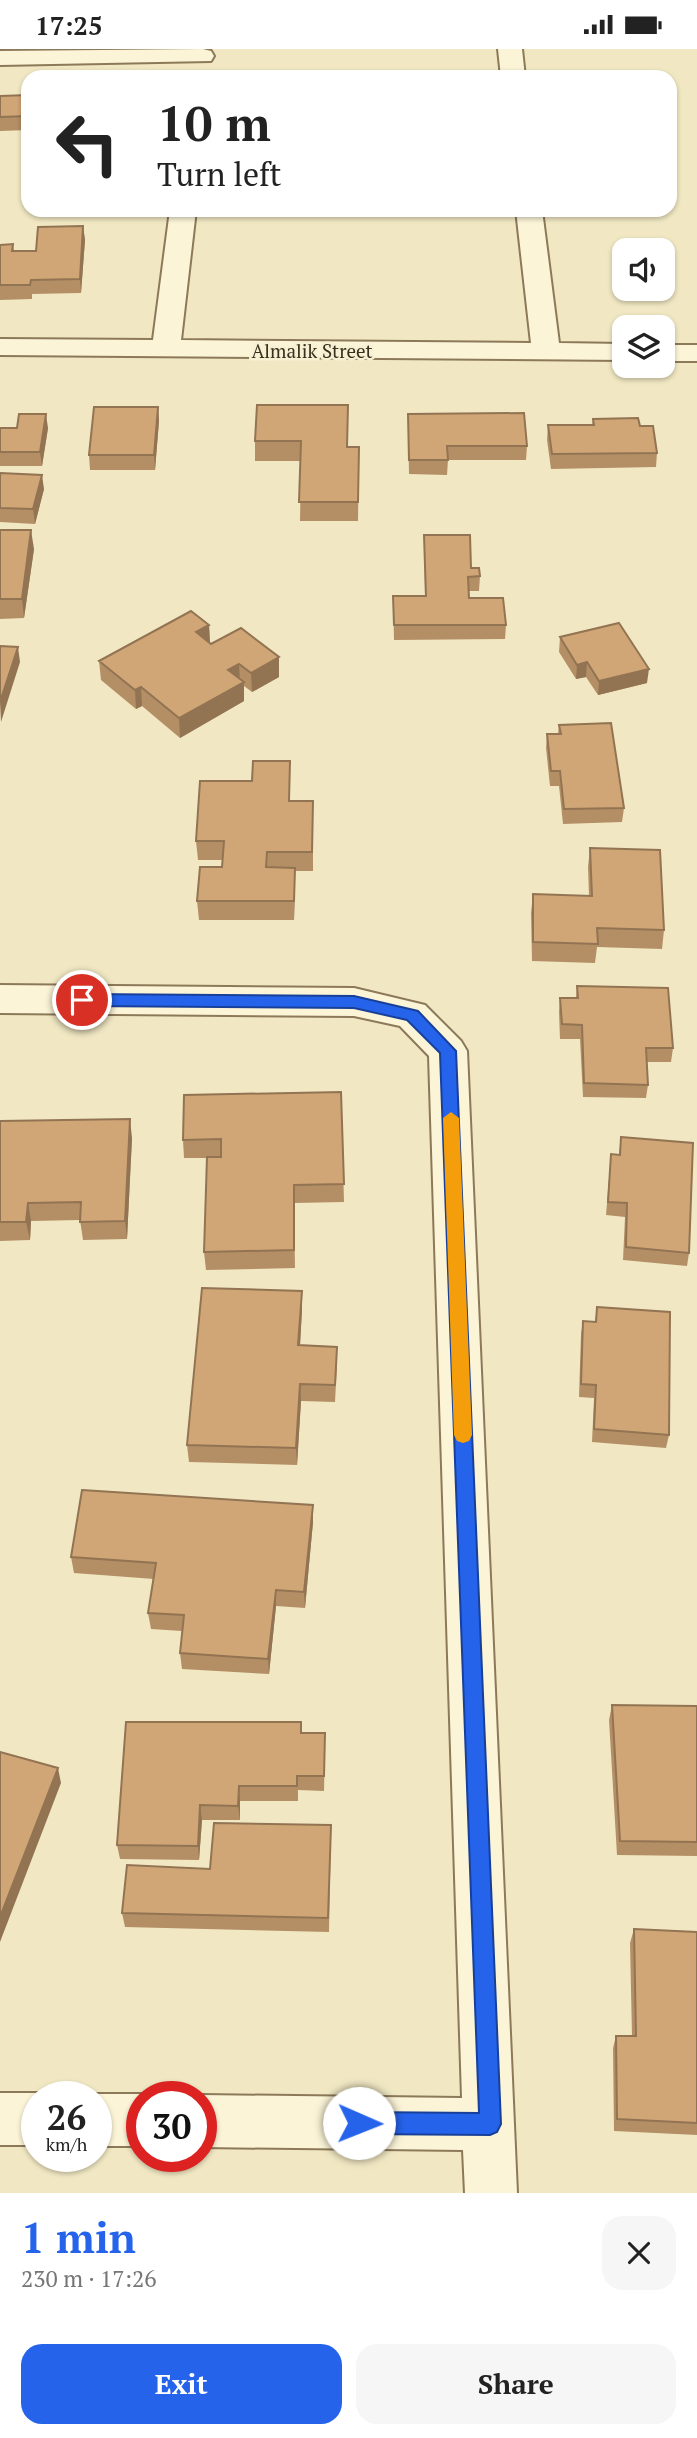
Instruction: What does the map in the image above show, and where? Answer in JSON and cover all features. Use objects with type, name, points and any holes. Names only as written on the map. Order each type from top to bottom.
[{"type":"street","points":[[510,49],[512,70]]},
{"type":"street","points":[[0,58],[202,61]]},
{"type":"street","points":[[166,350],[182,217]]},
{"type":"street","points":[[530,217],[546,352]]},
{"type":"street","name":"Almalik Street","points":[[0,347],[612,352]]},
{"type":"street","points":[[675,353],[697,353]]},
{"type":"street","points":[[0,999],[354,1002],[412,1015],[448,1051],[491,2193]]},
{"type":"street","points":[[0,2119],[21,2119]]},
{"type":"street","points":[[217,2121],[490,2124]]},
{"type":"building","points":[[21,95],[21,116],[0,117],[0,96]]},
{"type":"building","points":[[83,226],[80,279],[31,280],[30,285],[0,285],[0,245],[13,244],[12,251],[36,251],[38,227]]},
{"type":"building","points":[[257,405],[348,405],[347,447],[359,447],[358,502],[299,502],[301,441],[255,441]]},
{"type":"building","points":[[94,407],[158,407],[154,455],[89,455]]},
{"type":"building","points":[[524,413],[527,446],[447,446],[448,460],[409,460],[408,414]]},
{"type":"building","points":[[19,414],[46,414],[40,452],[0,452],[0,428],[17,428]]},
{"type":"building","points":[[638,418],[640,426],[653,426],[657,453],[552,454],[548,425],[594,425],[593,419]]},
{"type":"building","points":[[0,473],[42,475],[33,509],[0,508]]},
{"type":"building","points":[[0,530],[31,530],[22,599],[0,599]]},
{"type":"building","points":[[424,535],[470,535],[471,568],[479,568],[480,576],[468,577],[469,598],[503,598],[506,625],[394,625],[393,596],[426,596]]},
{"type":"building","points":[[191,611],[209,625],[196,632],[211,644],[241,628],[279,657],[251,673],[239,664],[228,670],[244,682],[179,718],[141,687],[135,690],[99,661]]},
{"type":"building","points":[[619,623],[649,669],[599,681],[587,662],[577,665],[560,637]]},
{"type":"building","points":[[0,646],[18,647],[0,702]]},
{"type":"building","points":[[611,723],[624,808],[564,809],[560,771],[551,771],[547,734],[561,734],[559,725]]},
{"type":"building","points":[[253,761],[290,761],[289,801],[313,801],[312,852],[267,852],[266,867],[295,868],[294,901],[197,901],[200,867],[222,867],[224,841],[196,841],[200,781],[252,781]]},
{"type":"building","points":[[590,848],[660,850],[664,930],[597,928],[598,944],[533,942],[533,894],[592,896]]},
{"type":"building","points":[[577,986],[668,988],[673,1048],[646,1048],[648,1085],[584,1083],[582,1025],[562,1024],[560,998],[578,998]]},
{"type":"building","points":[[341,1092],[344,1184],[294,1185],[294,1250],[204,1252],[207,1157],[221,1157],[221,1139],[183,1140],[184,1095]]},
{"type":"building","points":[[130,1119],[125,1221],[80,1222],[81,1202],[28,1203],[26,1222],[0,1222],[0,1121]]},
{"type":"building","points":[[621,1137],[693,1143],[689,1253],[626,1247],[627,1203],[608,1202],[611,1154],[620,1155]]},
{"type":"building","points":[[202,1288],[302,1291],[298,1345],[337,1347],[335,1385],[300,1384],[296,1448],[187,1445]]},
{"type":"building","points":[[597,1307],[670,1312],[669,1435],[594,1429],[596,1385],[581,1384],[583,1321],[596,1322]]},
{"type":"building","points":[[82,1490],[313,1505],[304,1592],[276,1590],[268,1659],[180,1653],[184,1615],[148,1613],[156,1563],[71,1557]]},
{"type":"building","points":[[612,1705],[697,1706],[697,1842],[620,1841]]},
{"type":"building","points":[[126,1722],[301,1722],[301,1733],[325,1733],[324,1776],[297,1776],[297,1786],[239,1786],[238,1806],[200,1805],[198,1846],[117,1845]]},
{"type":"building","points":[[0,1752],[58,1768],[0,1917]]},
{"type":"building","points":[[214,1823],[331,1825],[328,1918],[122,1913],[127,1865],[210,1869]]},
{"type":"building","points":[[634,1929],[697,1932],[697,2123],[617,2119],[616,2036],[636,2036]]},
{"type":"slow traffic","points":[[451,1118],[463,1435]]},
{"type":"route","points":[[82,1000],[354,1002],[412,1015],[448,1051],[490,2124],[359,2123]]}]
